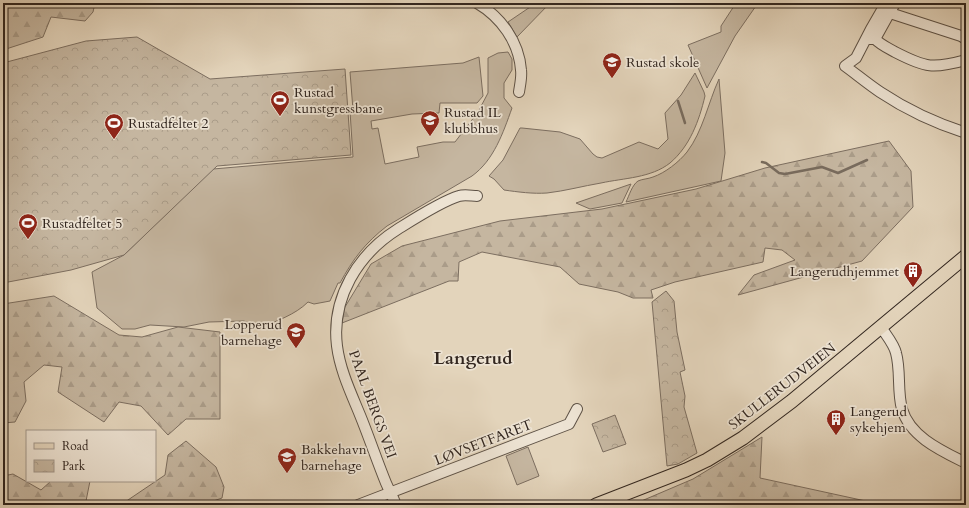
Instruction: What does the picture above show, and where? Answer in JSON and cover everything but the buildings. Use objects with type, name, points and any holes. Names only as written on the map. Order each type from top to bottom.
[{"type":"main road","name":"SKULLERUDVEIEN","points":[[596,505],[686,470],[730,446],[779,412],[966,256]]},
{"type":"street","points":[[477,3],[494,15],[513,40],[522,72],[519,92]]},
{"type":"street","points":[[871,39],[871,29],[886,3]]},
{"type":"street","points":[[895,3],[890,13],[855,60],[845,66],[902,105],[942,125],[966,133]]},
{"type":"street","points":[[890,13],[961,36],[966,39]]},
{"type":"street","points":[[871,39],[920,64],[936,66],[966,60]]},
{"type":"street","name":"PAAL BERGS VEI","points":[[396,505],[349,387],[337,346],[337,322],[341,299],[350,278],[362,258],[378,242],[407,223],[460,195],[477,196]]},
{"type":"street","points":[[881,327],[896,352],[902,409],[907,420],[916,432],[928,442],[966,464]]},
{"type":"street","name":"LØVSETFARET","points":[[358,505],[569,424],[577,409]]},
{"type":"green space","points":[[3,3],[95,3],[93,12],[85,21],[51,17],[43,37],[3,50]]},
{"type":"green space","points":[[536,3],[550,3],[517,37],[508,22]]},
{"type":"green space","points":[[736,3],[758,3],[735,36],[707,88],[688,45],[721,32],[721,26]]},
{"type":"green space","points":[[137,37],[210,79],[345,69],[351,155],[217,166],[124,255],[71,270],[3,283],[3,63],[86,41]]},
{"type":"green space","points":[[508,52],[512,59],[512,70],[504,83],[504,98],[512,108],[492,154],[480,170],[472,176],[379,232],[366,245],[350,266],[340,283],[338,283],[330,301],[314,304],[308,302],[303,307],[291,314],[260,328],[244,321],[209,322],[184,327],[150,325],[135,329],[122,329],[97,308],[92,272],[124,255],[213,169],[353,157],[350,111],[353,110],[350,72],[463,63],[479,57],[483,96],[477,103],[440,103],[439,113],[412,114],[371,121],[372,129],[378,128],[385,164],[419,157],[417,147],[443,142],[455,142],[478,112],[488,93],[488,58],[498,53]]},
{"type":"green space","points":[[695,73],[705,96],[697,124],[683,149],[663,168],[637,177],[547,193],[504,190],[494,179],[489,176],[503,160],[520,128],[560,132],[580,139],[593,154],[602,158],[639,142],[658,149],[668,139],[665,113],[681,95]]},
{"type":"green space","points":[[719,79],[725,153],[721,181],[626,202],[632,188],[638,181],[651,178],[662,173],[684,156],[693,144]]},
{"type":"green space","points":[[889,141],[911,171],[913,207],[862,261],[738,295],[754,275],[795,260],[782,250],[765,248],[763,262],[675,282],[651,290],[653,298],[633,298],[618,292],[579,284],[560,267],[482,252],[459,262],[458,281],[449,281],[342,323],[345,307],[371,264],[402,246],[500,221],[602,209],[696,189],[765,168]]},
{"type":"green space","points":[[631,184],[622,203],[590,209],[576,203]]},
{"type":"green space","points":[[666,291],[674,301],[677,332],[685,370],[680,372],[685,396],[684,407],[697,453],[678,464],[667,466],[652,302]]},
{"type":"green space","points":[[54,296],[119,335],[142,337],[178,327],[220,332],[220,419],[186,419],[168,435],[141,406],[119,402],[104,422],[58,392],[62,367],[44,365],[24,382],[26,401],[15,422],[3,423],[3,353],[8,352],[3,349],[3,304]]},
{"type":"green space","points":[[615,415],[626,444],[603,452],[592,424]]},
{"type":"green space","points":[[762,437],[760,478],[884,505],[632,505],[693,479]]},
{"type":"green space","points":[[186,441],[216,467],[224,487],[222,498],[202,505],[3,505],[3,476],[13,474],[41,490],[50,482],[90,482],[86,501],[125,502],[165,475],[168,455]]},
{"type":"green space","points":[[528,447],[539,476],[517,485],[506,456]]},
{"type":"waterway","points":[[678,101],[685,123]]},
{"type":"waterway","points":[[762,162],[766,163],[779,173],[785,174],[822,167],[838,173],[867,160]]},
{"type":"place","name":"Rustad skole","points":[[612,79]]},
{"type":"place","name":"Rustad kunstgressbane","points":[[280,117]]},
{"type":"place","name":"Rustad IL klubbhus","points":[[430,137]]},
{"type":"place","name":"Rustadfeltet 2","points":[[114,140]]},
{"type":"place","name":"Rustadfeltet 5","points":[[28,240]]},
{"type":"place","name":"Langerudhjemmet","points":[[913,288]]},
{"type":"place","name":"Lopperud barnehage","points":[[296,349]]},
{"type":"place","name":"Langerud sykehjem","points":[[836,436]]},
{"type":"place","name":"Bakkehavn barnehage","points":[[287,474]]},
{"type":"district","name":"Langerud","points":[[473,358]]}]
